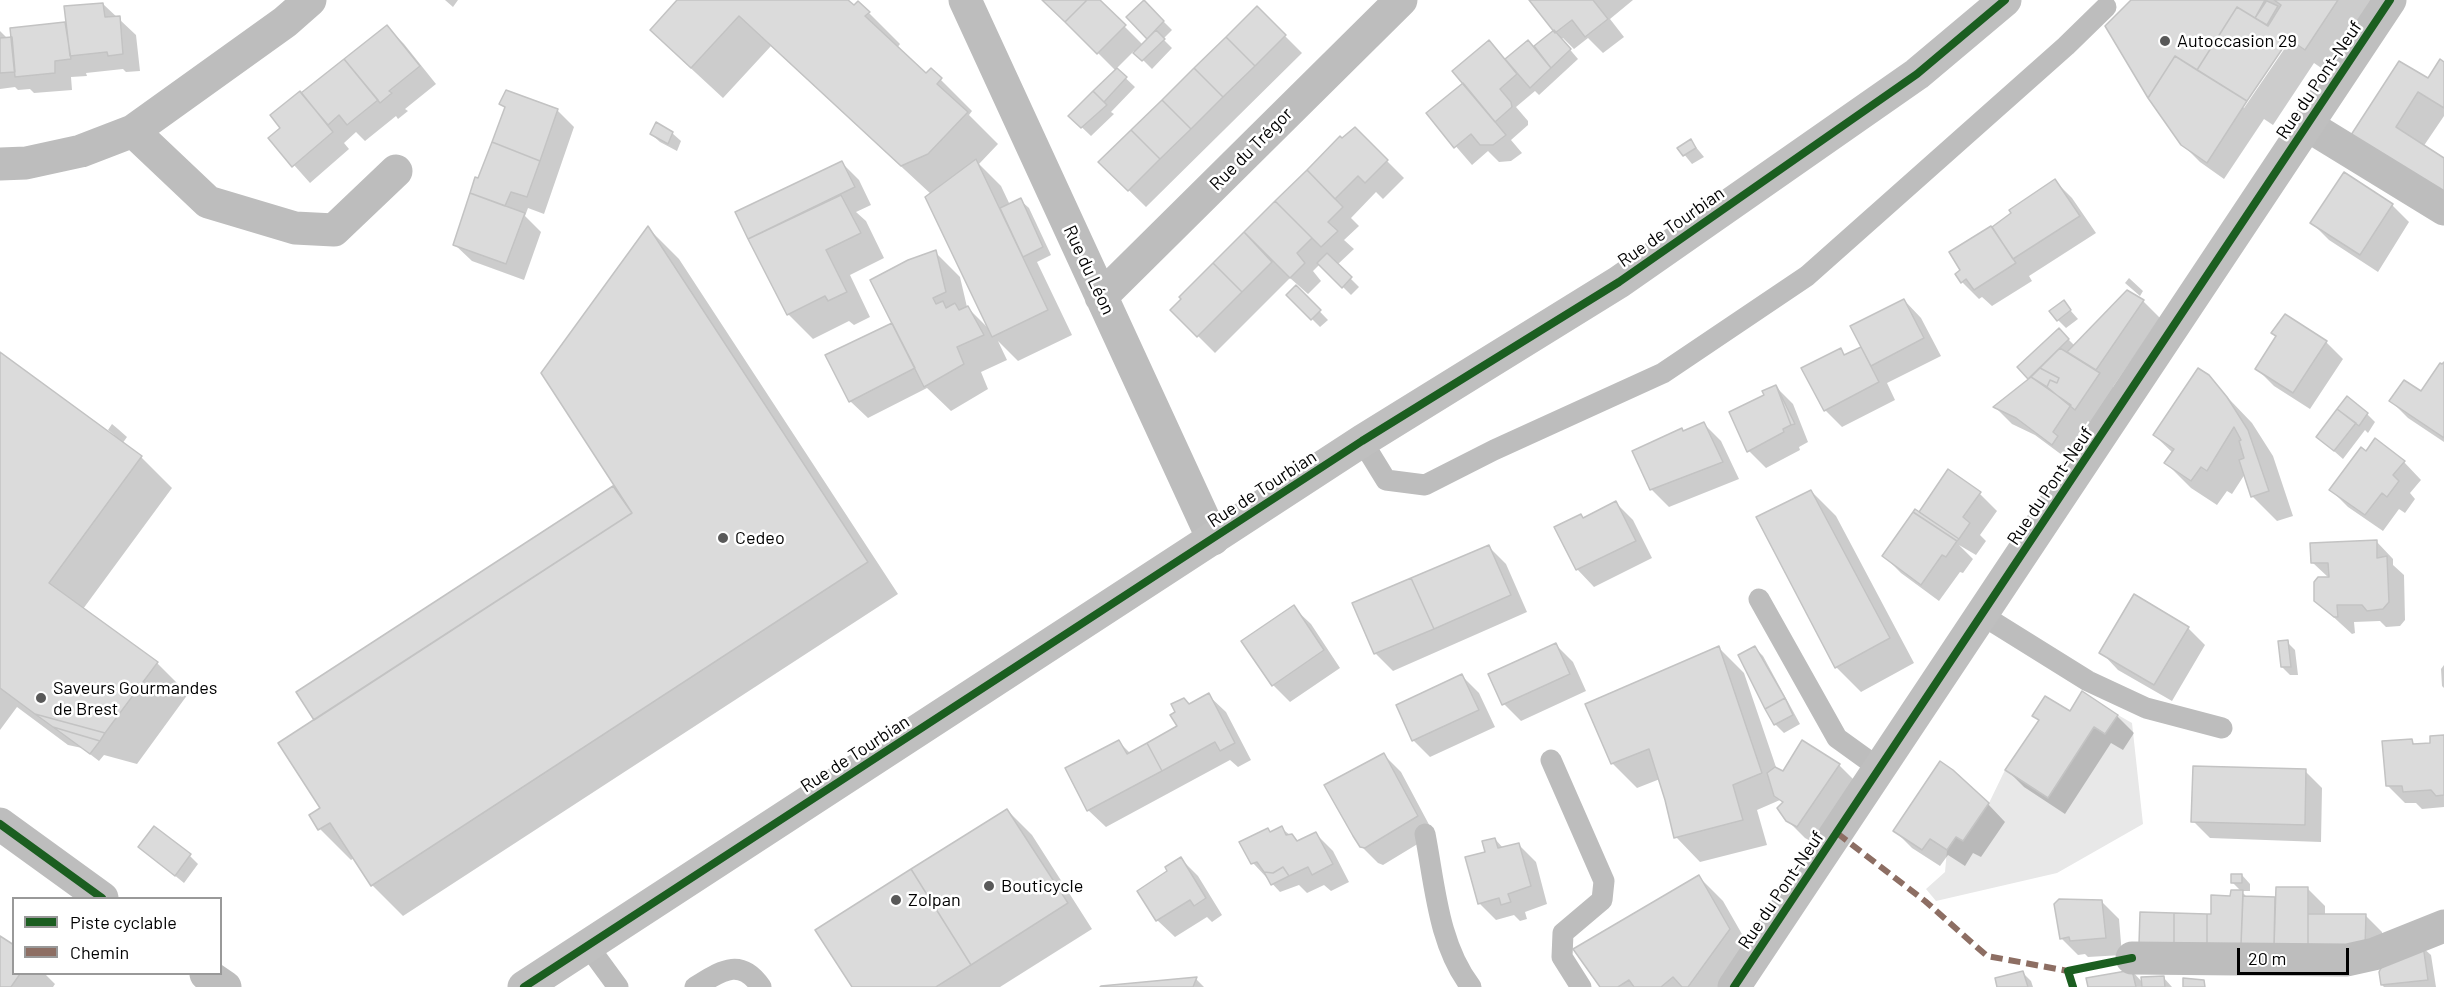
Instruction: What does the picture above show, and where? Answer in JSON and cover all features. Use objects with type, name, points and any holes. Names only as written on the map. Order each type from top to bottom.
[{"type":"main road","name":"Rue de Tourbian","points":[[524,987],[1362,441],[1619,282],[1917,74],[2005,0]]},
{"type":"main road","name":"Rue du Pont-Neuf","points":[[1734,987],[2390,0]]},
{"type":"street","points":[[0,164],[26,163],[81,151],[133,131],[285,22],[310,0]]},
{"type":"street","name":"Rue du Léon","points":[[965,0],[1214,539]]},
{"type":"street","name":"Rue du Trégor","points":[[1101,297],[1401,0]]},
{"type":"street","points":[[2307,125],[2444,208]]},
{"type":"street","points":[[133,131],[208,202],[295,228],[334,230],[396,171]]},
{"type":"street","points":[[0,824],[101,897]]},
{"type":"street","points":[[2132,958],[2347,960],[2374,954],[2444,926]]},
{"type":"street","points":[[207,975],[225,987]]},
{"type":"lane","points":[[1362,441],[1386,480],[1425,485],[1494,450],[1663,374],[1807,276],[2066,46],[2106,7]]},
{"type":"lane","points":[[1759,599],[1837,738],[1880,769]]},
{"type":"lane","points":[[1982,615],[2088,681],[2146,708],[2222,728]]},
{"type":"lane","points":[[1551,760],[1604,881],[1602,900],[1563,933],[1562,957],[1581,987]]},
{"type":"lane","points":[[1425,834],[1446,941],[1462,975],[1471,987]]},
{"type":"lane","points":[[588,946],[618,987]]},
{"type":"lane","points":[[695,987],[724,969],[741,969],[756,979],[761,987]]},
{"type":"shaded area","points":[[2118,715],[2132,723],[2143,824],[2057,873],[1936,901],[1926,889],[1945,872],[1947,850],[1956,837],[1963,841],[1989,803],[2005,770],[2048,798],[2094,727],[2105,734]]},
{"type":"building","points":[[677,0],[848,0],[854,5],[858,1],[870,12],[865,16],[926,73],[931,68],[942,78],[937,84],[968,112],[928,154],[901,166],[739,16],[691,68],[650,30]]},
{"type":"building","points":[[1042,0],[1087,0],[1065,22]]},
{"type":"building","points":[[1087,0],[1100,0],[1126,25],[1097,54],[1065,22]]},
{"type":"building","points":[[1144,0],[1164,21],[1147,39],[1126,17]]},
{"type":"building","points":[[1529,0],[1593,0],[1608,19],[1585,37],[1572,20],[1555,33]]},
{"type":"building","name":"Autoccasion 29","points":[[2131,0],[2267,0],[2255,18],[2237,7],[2197,70],[2175,56],[2148,98],[2105,26]]},
{"type":"building","points":[[2265,0],[2278,6],[2267,25],[2255,18]]},
{"type":"building","points":[[2274,0],[2338,0],[2305,50],[2289,39],[2247,101],[2197,70],[2237,7],[2268,26],[2281,5]]},
{"type":"building","points":[[103,3],[105,17],[120,16],[123,54],[108,56],[107,52],[70,56],[64,6]]},
{"type":"building","points":[[1257,6],[1286,35],[1255,66],[1226,37]]},
{"type":"building","points":[[65,22],[71,59],[55,61],[55,73],[15,77],[10,28]]},
{"type":"building","points":[[387,25],[420,66],[389,91],[392,93],[380,103],[344,59]]},
{"type":"building","points":[[1156,30],[1165,39],[1142,61],[1133,53]]},
{"type":"building","points":[[1554,30],[1571,49],[1551,68],[1534,46]]},
{"type":"building","points":[[12,37],[15,72],[0,73],[0,38]]},
{"type":"building","points":[[1226,37],[1255,66],[1223,97],[1194,68]]},
{"type":"building","points":[[1489,40],[1517,74],[1500,89],[1511,102],[1512,107],[1495,122],[1452,71]]},
{"type":"building","points":[[1528,40],[1551,68],[1530,88],[1505,59]]},
{"type":"building","points":[[2175,56],[2247,101],[2207,163],[2181,145],[2148,98]]},
{"type":"building","points":[[344,59],[378,100],[347,125],[339,115],[328,125],[301,93]]},
{"type":"building","points":[[2440,59],[2444,62],[2444,108],[2418,92],[2396,127],[2444,158],[2444,195],[2351,135],[2399,61],[2428,78]]},
{"type":"building","points":[[1117,68],[1127,77],[1104,102],[1093,91]]},
{"type":"building","points":[[1194,68],[1223,97],[1191,129],[1162,100]]},
{"type":"building","points":[[1463,83],[1506,135],[1493,145],[1480,145],[1471,134],[1454,148],[1426,113]]},
{"type":"building","points":[[506,90],[558,109],[540,161],[492,142],[505,107],[499,104]]},
{"type":"building","points":[[300,91],[333,132],[292,167],[268,138],[280,128],[270,115]]},
{"type":"building","points":[[1093,91],[1107,105],[1081,128],[1068,116]]},
{"type":"building","points":[[1162,100],[1191,129],[1160,159],[1131,130]]},
{"type":"building","points":[[656,122],[673,132],[668,144],[650,134]]},
{"type":"building","points":[[1355,127],[1388,160],[1365,183],[1358,176],[1335,199],[1307,170],[1340,136],[1342,138]]},
{"type":"building","points":[[1131,130],[1160,159],[1128,191],[1098,162]]},
{"type":"building","points":[[1691,139],[1696,148],[1683,156],[1677,148]]},
{"type":"building","points":[[492,142],[540,161],[527,197],[511,192],[505,206],[470,193]]},
{"type":"building","points":[[976,159],[1048,310],[992,337],[925,197]]},
{"type":"building","points":[[842,161],[855,187],[748,239],[735,212]]},
{"type":"building","points":[[1307,170],[1343,207],[1328,222],[1338,231],[1321,247],[1275,201]]},
{"type":"building","points":[[2344,172],[2393,204],[2360,255],[2310,223]]},
{"type":"building","points":[[2055,179],[2080,216],[2013,259],[1992,227],[2011,213],[2009,210]]},
{"type":"building","points":[[470,193],[525,213],[506,264],[453,245]]},
{"type":"building","points":[[841,195],[861,233],[826,250],[847,292],[828,301],[825,296],[787,315],[748,239]]},
{"type":"building","points":[[1021,198],[1043,247],[1023,257],[1000,208]]},
{"type":"building","points":[[1275,201],[1312,238],[1297,253],[1305,263],[1290,278],[1244,232]]},
{"type":"building","name":"Cedeo","points":[[648,226],[868,562],[371,886],[330,823],[318,830],[309,815],[320,808],[278,743],[632,513],[541,373]]},
{"type":"building","points":[[1991,226],[2016,263],[1974,290],[1966,279],[1961,283],[1955,274],[1960,270],[1949,252]]},
{"type":"building","points":[[1244,232],[1272,262],[1242,292],[1213,263]]},
{"type":"building","points":[[936,250],[946,292],[933,298],[936,304],[943,301],[946,308],[955,303],[959,310],[968,306],[984,335],[957,347],[964,364],[924,387],[870,280],[908,260]]},
{"type":"building","points":[[1327,253],[1352,277],[1342,288],[1317,263]]},
{"type":"building","points":[[1213,263],[1242,292],[1197,337],[1170,310],[1181,299],[1179,297]]},
{"type":"building","points":[[1296,285],[1321,310],[1311,320],[1286,295]]},
{"type":"building","points":[[2127,290],[2144,300],[2096,370],[2067,352]]},
{"type":"building","points":[[1904,299],[1924,338],[1871,366],[1850,326]]},
{"type":"building","points":[[2064,300],[2071,310],[2057,321],[2049,311]]},
{"type":"building","points":[[2285,314],[2327,341],[2293,393],[2255,369],[2276,336],[2271,333]]},
{"type":"building","points":[[892,323],[915,368],[849,402],[825,355]]},
{"type":"building","points":[[2059,328],[2069,339],[2028,379],[2017,367]]},
{"type":"building","points":[[1861,347],[1879,382],[1824,411],[1801,368],[1841,348],[1844,355]]},
{"type":"building","points":[[2060,348],[2100,373],[2075,410],[2047,387],[2050,380],[2057,383],[2059,378],[2040,368]]},
{"type":"building","points":[[0,352],[142,456],[49,583],[158,662],[105,733],[35,714],[0,688]]},
{"type":"building","points":[[2444,362],[2444,438],[2389,401],[2404,380],[2421,391],[2440,363]]},
{"type":"building","points":[[2040,368],[2059,378],[2057,383],[2050,380],[2047,387],[2031,377]]},
{"type":"building","points":[[2198,368],[2209,375],[2227,397],[2248,430],[2269,491],[2251,497],[2239,460],[2244,458],[2239,441],[2241,440],[2234,427],[2207,471],[2201,467],[2191,481],[2164,463],[2174,449],[2153,435]]},
{"type":"building","points":[[2031,377],[2071,405],[2053,432],[2058,436],[2052,445],[2016,418],[1993,407]]},
{"type":"building","points":[[1776,385],[1795,424],[1791,425]]},
{"type":"building","points":[[1776,385],[1791,425],[1783,429],[1784,432],[1747,452],[1729,412],[1764,395],[1762,391]]},
{"type":"building","points":[[2347,396],[2368,413],[2359,426],[2337,409]]},
{"type":"building","points":[[2337,409],[2356,423],[2334,451],[2316,437]]},
{"type":"building","points":[[1704,422],[1723,462],[1650,490],[1632,451],[1682,428],[1683,431]]},
{"type":"building","points":[[2375,438],[2405,461],[2393,475],[2399,481],[2387,497],[2382,493],[2365,515],[2329,490],[2361,447],[2366,451]]},
{"type":"building","points":[[1948,469],[1981,492],[1963,517],[1970,523],[1959,539],[1919,512]]},
{"type":"building","points":[[613,486],[632,513],[314,720],[296,692]]},
{"type":"building","points":[[1811,490],[1890,638],[1835,668],[1756,517]]},
{"type":"building","points":[[1616,501],[1636,541],[1576,570],[1554,527],[1581,514],[1583,518]]},
{"type":"building","points":[[1915,509],[1959,539],[1957,541],[1913,512]]},
{"type":"building","points":[[1913,512],[1957,541],[1946,557],[1942,555],[1921,585],[1882,556]]},
{"type":"building","points":[[2377,540],[2377,558],[2387,556],[2389,602],[2383,609],[2367,611],[2362,605],[2337,605],[2338,617],[2334,617],[2314,601],[2314,582],[2318,577],[2329,577],[2328,563],[2311,563],[2310,543]]},
{"type":"building","points":[[1489,545],[1511,595],[1434,629],[1411,578]]},
{"type":"building","points":[[1411,578],[1434,629],[1374,654],[1352,603]]},
{"type":"building","points":[[2134,594],[2189,627],[2154,685],[2099,653]]},
{"type":"building","points":[[1294,605],[1324,650],[1272,686],[1241,641]]},
{"type":"building","points":[[2288,640],[2291,667],[2281,667],[2278,641]]},
{"type":"building","points":[[1556,643],[1570,674],[1502,705],[1488,674]]},
{"type":"building","points":[[1719,646],[1762,773],[1733,785],[1743,820],[1674,838],[1649,749],[1611,764],[1585,704]]},
{"type":"building","points":[[1755,646],[1785,698],[1765,709],[1738,655]]},
{"type":"building","points":[[1462,674],[1479,710],[1412,741],[1396,705]]},
{"type":"building","points":[[2082,691],[2118,715],[2105,734],[2094,727],[2048,798],[2005,770],[2039,720],[2032,716],[2045,696],[2070,711]]},
{"type":"building","points":[[1209,693],[1235,743],[1220,751],[1215,742],[1162,771],[1147,743],[1177,726],[1170,715],[1175,712],[1171,704],[1184,698],[1189,704]]},
{"type":"building","points":[[1785,698],[1793,715],[1774,725],[1765,709]]},
{"type":"building","points":[[35,714],[105,733],[100,741],[53,727]]},
{"type":"building","points":[[53,727],[100,741],[90,754]]},
{"type":"building","points":[[2444,735],[2444,795],[2436,796],[2431,790],[2403,792],[2402,786],[2386,786],[2382,741],[2412,739],[2413,744],[2430,743],[2430,736]]},
{"type":"building","points":[[1119,740],[1127,754],[1147,743],[1162,771],[1087,811],[1065,768]]},
{"type":"building","points":[[1802,740],[1840,764],[1797,827],[1786,821],[1777,808],[1783,802],[1774,796],[1767,773],[1775,767],[1783,771]]},
{"type":"building","points":[[1384,753],[1418,816],[1365,848],[1360,847],[1324,785]]},
{"type":"building","points":[[1940,761],[1989,803],[1963,841],[1956,837],[1947,850],[1930,839],[1922,850],[1893,831]]},
{"type":"building","points":[[2193,766],[2306,769],[2305,825],[2191,822]]},
{"type":"building","name":"Bouticycle","points":[[1007,809],[1068,903],[971,965],[911,869]]},
{"type":"building","points":[[154,826],[191,854],[175,876],[138,847]]},
{"type":"building","points":[[1282,826],[1286,835],[1292,834],[1297,841],[1316,832],[1333,864],[1312,875],[1308,867],[1289,876],[1283,867],[1273,873],[1264,872],[1257,862],[1251,864],[1239,842],[1268,828],[1270,832]]},
{"type":"building","points":[[1495,838],[1498,848],[1519,843],[1531,886],[1508,894],[1511,902],[1501,905],[1499,898],[1478,904],[1465,857],[1485,852],[1482,841]]},
{"type":"building","points":[[1181,857],[1206,898],[1194,906],[1190,900],[1156,921],[1137,891],[1167,871],[1165,867]]},
{"type":"building","points":[[1283,867],[1289,876],[1271,885],[1264,872],[1273,873]]},
{"type":"building","name":"Zolpan","points":[[911,869],[971,965],[936,987],[852,987],[815,930]]},
{"type":"building","points":[[2231,874],[2242,874],[2242,883],[2231,883]]},
{"type":"building","points":[[1699,875],[1730,929],[1688,987],[1682,987],[1673,977],[1661,987],[1634,987],[1629,980],[1618,987],[1600,987],[1573,949]]},
{"type":"building","points":[[2276,887],[2308,887],[2308,947],[2274,946]]},
{"type":"building","points":[[2231,890],[2243,890],[2241,945],[2207,949],[2207,914],[2211,914],[2211,895],[2230,896]]},
{"type":"building","points":[[2243,896],[2275,897],[2274,946],[2241,945]]},
{"type":"building","points":[[2059,899],[2102,900],[2106,938],[2070,941],[2069,937],[2060,939],[2054,904]]},
{"type":"building","points":[[2140,912],[2174,913],[2174,945],[2139,944]]},
{"type":"building","points":[[2174,913],[2207,914],[2207,945],[2174,945]]},
{"type":"building","points":[[2308,914],[2366,914],[2365,948],[2308,947]]},
{"type":"building","points":[[0,936],[12,944],[12,975],[19,975],[11,987],[0,987]]},
{"type":"building","points":[[2423,945],[2428,980],[2381,985],[2379,972],[2385,960]]},
{"type":"building","points":[[2132,970],[2136,987],[2088,987],[2086,978]]},
{"type":"building","points":[[2023,971],[2028,987],[1997,987],[1995,978]]},
{"type":"building","points":[[2164,976],[2165,987],[2142,987],[2141,977]]},
{"type":"building","points":[[1197,977],[1193,987],[1100,987],[1101,986]]},
{"type":"building","points":[[2183,978],[2204,980],[2205,987],[2183,987]]},
{"type":"marked path","points":[[1837,833],[1925,901],[1987,956],[2068,971]]},
{"type":"cycle path","points":[[524,987],[1362,441],[1619,282],[1917,74],[2005,0]]},
{"type":"cycle path","points":[[1734,987],[2390,0]]},
{"type":"cycle path","points":[[0,824],[101,897]]},
{"type":"cycle path","points":[[2073,987],[2068,971],[2132,958]]},
{"type":"place","name":"Autoccasion 29","points":[[2165,41]]},
{"type":"place","name":"Cedeo","points":[[723,538]]},
{"type":"place","name":"Saveurs Gourmandes de Brest","points":[[41,698]]},
{"type":"place","name":"Bouticycle","points":[[989,886]]},
{"type":"place","name":"Zolpan","points":[[896,900]]}]
